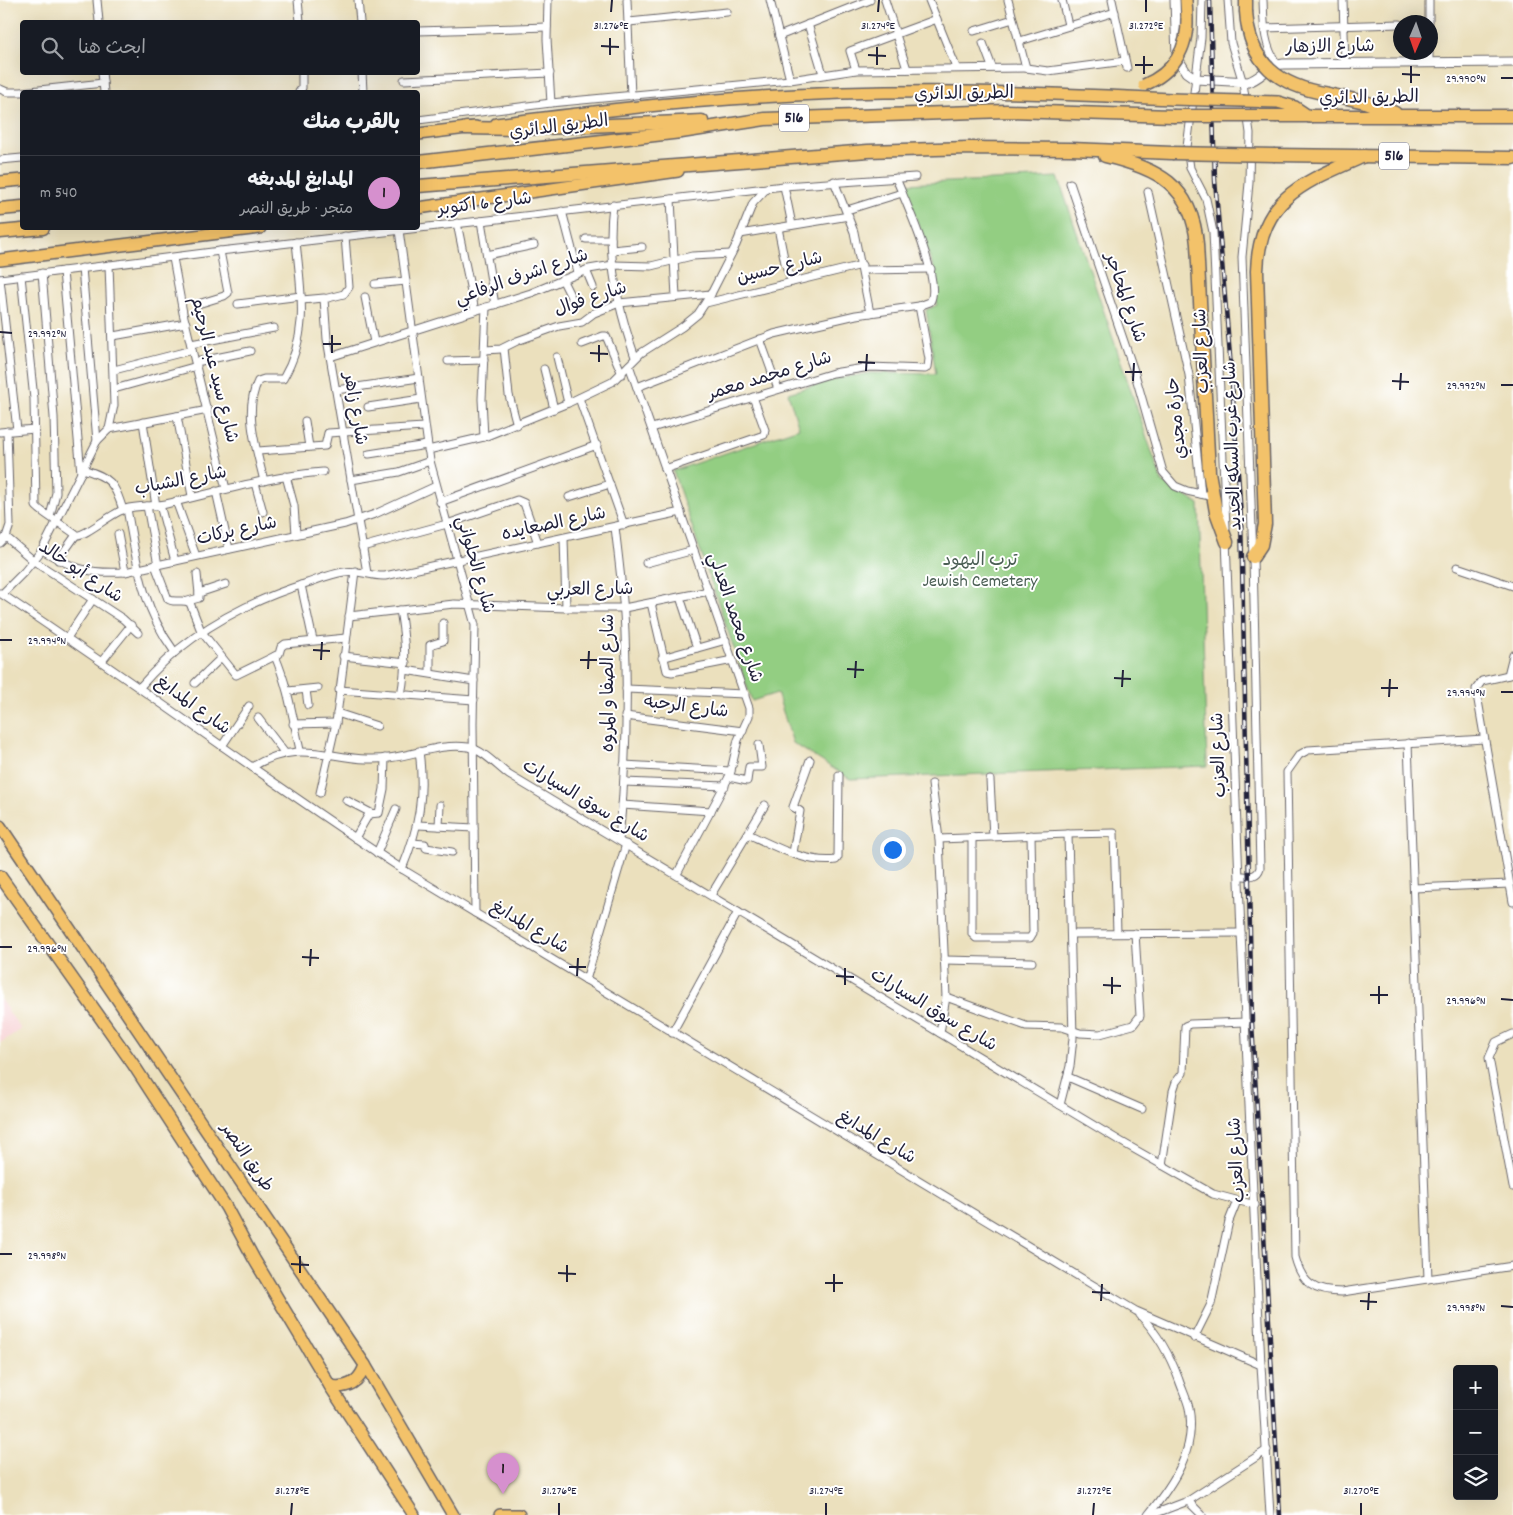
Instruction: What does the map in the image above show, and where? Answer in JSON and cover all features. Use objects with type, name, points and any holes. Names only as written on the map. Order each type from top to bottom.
[{"type":"highway","points":[[1112,96],[1144,85],[1163,75],[1178,59],[1183,49],[1188,28],[1186,0]]},
{"type":"highway","points":[[1246,0],[1249,34],[1258,56],[1274,74],[1294,86],[1365,102],[1400,115]]},
{"type":"highway","points":[[420,134],[573,115],[775,96],[946,91],[1278,102],[1295,107],[1310,117]]},
{"type":"highway","name":"الطريق الدائري","points":[[420,162],[681,132],[765,119],[1006,111],[1173,116],[1513,116]]},
{"type":"highway","points":[[466,128],[529,129],[765,119]]},
{"type":"highway","points":[[1070,149],[1148,168],[1160,175],[1180,193],[1192,217],[1197,244],[1208,460],[1213,497],[1227,542]]},
{"type":"highway","name":"516","points":[[420,186],[896,150],[1070,149],[1172,153],[1513,158]]},
{"type":"highway","points":[[1253,557],[1261,545],[1266,524],[1257,271],[1260,238],[1275,209],[1299,186],[1364,156]]},
{"type":"highway","points":[[420,208],[767,159]]},
{"type":"highway","points":[[0,182],[20,180]]},
{"type":"highway","points":[[0,209],[20,206]]},
{"type":"highway","points":[[0,232],[22,230]]},
{"type":"highway","points":[[0,260],[244,230]]},
{"type":"highway","name":"طريق النصر","points":[[0,826],[364,1364],[453,1515]]},
{"type":"highway","points":[[0,876],[133,1064],[221,1199],[330,1386],[414,1515]]},
{"type":"highway","points":[[330,1386],[338,1388],[353,1384],[363,1372],[364,1364]]},
{"type":"highway","points":[[500,1515],[519,1515]]},
{"type":"street","points":[[97,0],[99,20]]},
{"type":"street","points":[[298,0],[300,20]]},
{"type":"street","points":[[358,0],[360,20]]},
{"type":"street","points":[[548,0],[547,27],[551,103]]},
{"type":"street","points":[[627,0],[631,96]]},
{"type":"street","points":[[770,0],[790,80]]},
{"type":"street","points":[[779,36],[858,2],[870,0]]},
{"type":"street","points":[[884,0],[907,69]]},
{"type":"street","points":[[929,0],[956,67]]},
{"type":"street","points":[[1008,0],[1026,68]]},
{"type":"street","points":[[1062,0],[1068,25]]},
{"type":"street","points":[[420,120],[551,103],[790,80],[856,70],[992,67],[1048,71],[1126,65],[1112,0]]},
{"type":"street","points":[[1175,0],[1177,57],[1186,72],[1196,79],[1242,82]]},
{"type":"street","name":"شارع العزب","points":[[1202,0],[1201,38],[1186,147],[1190,168],[1206,199],[1213,232],[1213,497]]},
{"type":"street","name":"شارع غرب السكه الحديد","points":[[1228,0],[1231,43],[1242,82],[1249,124],[1251,158],[1242,258],[1253,557],[1260,868],[1254,876],[1240,876]]},
{"type":"street","points":[[1263,0],[1267,45],[1277,64]]},
{"type":"street","points":[[1343,0],[1345,64]]},
{"type":"street","points":[[1429,0],[1430,15]]},
{"type":"street","points":[[628,22],[727,12]]},
{"type":"street","points":[[1020,41],[1114,12]]},
{"type":"street","points":[[974,31],[1013,19]]},
{"type":"street","points":[[856,70],[850,50],[937,20]]},
{"type":"street","points":[[808,24],[823,74]]},
{"type":"street","points":[[1264,28],[1393,24]]},
{"type":"street","points":[[420,31],[547,27]]},
{"type":"street","points":[[983,43],[992,67]]},
{"type":"street","name":"شارع الازهار","points":[[1242,82],[1256,79],[1266,69],[1277,64],[1513,62]]},
{"type":"street","points":[[404,80],[550,73]]},
{"type":"street","points":[[102,75],[104,90]]},
{"type":"street","points":[[300,90],[302,75]]},
{"type":"street","points":[[362,75],[364,90]]},
{"type":"street","points":[[38,90],[103,83]]},
{"type":"street","points":[[0,89],[20,92]]},
{"type":"street","points":[[0,160],[20,158]]},
{"type":"street","name":"شارع 6 اكتوبر","points":[[420,228],[784,186],[834,181],[915,177]]},
{"type":"street","points":[[637,387],[760,339],[793,329],[870,312],[927,304],[932,298],[931,270],[896,178]]},
{"type":"street","points":[[834,181],[848,213],[862,268],[870,312]]},
{"type":"street","name":"شارع المحاجر","points":[[1070,183],[1135,374],[1163,472],[1175,486],[1213,497]]},
{"type":"street","points":[[784,186],[792,226]]},
{"type":"street","points":[[369,454],[428,448],[484,437],[517,425],[612,382],[622,374],[635,358],[691,321],[706,303],[731,254],[753,203],[767,188]]},
{"type":"street","name":"حارة مجدي","points":[[1148,192],[1189,375],[1213,497]]},
{"type":"street","points":[[740,234],[792,226],[848,213],[902,193]]},
{"type":"street","points":[[671,199],[676,297]]},
{"type":"street","points":[[613,205],[611,239],[613,265],[619,303],[635,358]]},
{"type":"street","points":[[562,211],[582,271],[593,287]]},
{"type":"street","points":[[480,221],[495,305]]},
{"type":"street","points":[[458,223],[475,311]]},
{"type":"street","points":[[778,228],[785,263],[792,282]]},
{"type":"street","name":"شارع 6 اكتوبر","points":[[0,279],[400,230]]},
{"type":"street","name":"شارع الحلواني","points":[[400,230],[424,427],[430,461],[440,502],[459,560],[470,604],[476,640],[474,680],[475,913]]},
{"type":"street","points":[[238,304],[302,298],[324,298],[344,294],[349,287],[345,236]]},
{"type":"street","points":[[586,239],[611,239]]},
{"type":"street","points":[[264,481],[252,421],[257,384],[264,379],[280,380],[285,376],[301,331],[302,298],[296,242]]},
{"type":"street","points":[[487,255],[534,245]]},
{"type":"street","points":[[612,250],[642,247]]},
{"type":"street","points":[[198,304],[228,293],[220,251]]},
{"type":"street","name":"شارع اشرف الرفاعي","points":[[330,357],[542,289],[582,271],[613,265],[644,266],[692,256],[731,254]]},
{"type":"street","name":"شارع سيد عبد الرحيم","points":[[172,258],[226,489]]},
{"type":"street","points":[[1,593],[34,561],[42,550],[97,441],[109,429],[113,414],[114,370],[109,265]]},
{"type":"street","points":[[82,268],[97,441]]},
{"type":"street","name":"شارع حسين","points":[[706,303],[792,282],[862,268],[931,270]]},
{"type":"street","points":[[63,271],[82,471]]},
{"type":"street","points":[[42,274],[54,417],[56,493],[50,516]]},
{"type":"street","points":[[21,276],[35,429],[36,503],[40,511],[58,520],[76,535],[58,560]]},
{"type":"street","points":[[0,279],[17,430]]},
{"type":"street","points":[[562,279],[574,303]]},
{"type":"street","points":[[375,284],[406,281]]},
{"type":"street","name":"شارع فوال","points":[[485,350],[504,348],[517,341],[560,326],[582,322],[594,313],[619,303],[711,294]]},
{"type":"street","points":[[365,297],[374,342]]},
{"type":"street","name":"شارع زاهر","points":[[324,298],[330,357],[367,573]]},
{"type":"street","name":"شارع محمد معمر","points":[[652,428],[857,368],[922,369],[928,367],[929,359],[920,306]]},
{"type":"street","points":[[484,437],[482,399],[486,307]]},
{"type":"street","points":[[113,336],[186,323]]},
{"type":"street","points":[[114,370],[192,347],[274,328]]},
{"type":"street","points":[[582,344],[606,336],[622,374]]},
{"type":"street","points":[[760,339],[778,390]]},
{"type":"street","points":[[504,348],[510,395],[517,425]]},
{"type":"street","points":[[114,389],[196,364],[250,351]]},
{"type":"street","points":[[557,357],[568,403]]},
{"type":"street","points":[[448,361],[484,360]]},
{"type":"street","name":"شارع محمد العدلي","points":[[629,365],[745,694],[750,713],[737,744],[730,774],[725,786],[677,874]]},
{"type":"street","points":[[544,369],[554,409]]},
{"type":"street","points":[[336,390],[419,378]]},
{"type":"street","points":[[666,469],[764,435],[765,430],[753,397]]},
{"type":"street","points":[[579,398],[624,525]]},
{"type":"street","points":[[368,407],[421,399]]},
{"type":"street","points":[[109,429],[208,410]]},
{"type":"street","points":[[177,416],[192,496]]},
{"type":"street","points":[[305,421],[309,447]]},
{"type":"street","points":[[143,422],[158,505],[174,561]]},
{"type":"street","points":[[258,451],[326,446],[327,434],[424,427]]},
{"type":"street","points":[[0,544],[6,537],[10,525],[3,431],[35,429]]},
{"type":"street","points":[[440,502],[597,445]]},
{"type":"street","points":[[351,480],[399,472],[430,461]]},
{"type":"street","points":[[82,471],[102,475],[112,482],[125,509],[141,587],[150,612],[174,651]]},
{"type":"street","name":"شارع الشباب","points":[[76,535],[85,534],[103,519],[125,509],[158,505],[286,476],[323,472]]},
{"type":"street","points":[[286,476],[294,506],[296,534]]},
{"type":"street","points":[[256,483],[263,512]]},
{"type":"street","points":[[570,497],[610,484]]},
{"type":"street","name":"شارع بركات","points":[[42,550],[71,568],[93,573],[125,572],[358,520],[436,486]]},
{"type":"street","points":[[216,491],[229,549]]},
{"type":"street","points":[[362,547],[447,524],[519,500],[524,503],[538,544]]},
{"type":"street","points":[[176,501],[196,556]]},
{"type":"street","points":[[147,506],[157,565],[169,600],[188,601],[199,598],[198,574]]},
{"type":"street","name":"شارع الصعايده","points":[[140,687],[174,651],[201,631],[258,599],[301,585],[336,574],[355,571],[373,576],[385,576],[681,512]]},
{"type":"street","name":"شارع الصفا و المروه","points":[[615,527],[624,608],[626,689],[624,782],[619,840]]},
{"type":"street","points":[[118,534],[125,572]]},
{"type":"street","name":"شارع أبو خالد","points":[[6,537],[34,561],[131,625],[138,633]]},
{"type":"street","points":[[564,538],[566,608]]},
{"type":"street","name":"شارع العزب","points":[[1227,542],[1241,932],[1261,1365],[1270,1515]]},
{"type":"street","points":[[646,563],[694,550]]},
{"type":"street","points":[[1458,567],[1513,586]]},
{"type":"street","points":[[320,793],[336,723],[355,571]]},
{"type":"street","points":[[199,594],[226,584]]},
{"type":"street","points":[[301,585],[313,640]]},
{"type":"street","name":"شارع العربي","points":[[349,616],[470,604],[566,608],[624,608],[709,591]]},
{"type":"street","name":"شارع المدابغ","points":[[1,593],[402,869],[1136,1311],[1194,1338],[1261,1365]]},
{"type":"street","points":[[680,597],[698,648]]},
{"type":"street","points":[[67,638],[93,600]]},
{"type":"street","points":[[188,601],[201,631],[221,658],[238,676],[280,654],[283,645],[313,640],[346,638]]},
{"type":"street","points":[[651,603],[665,670],[672,672],[733,660]]},
{"type":"street","points":[[400,610],[406,645],[406,666],[401,695]]},
{"type":"street","points":[[430,674],[430,645],[443,641],[443,623]]},
{"type":"street","points":[[102,661],[131,625]]},
{"type":"street","points":[[662,658],[726,640]]},
{"type":"street","points":[[1513,655],[1510,675],[1482,681],[1476,689],[1513,902]]},
{"type":"street","points":[[276,656],[288,691],[293,724],[300,750]]},
{"type":"street","points":[[343,656],[406,666],[430,674],[474,680]]},
{"type":"street","points":[[195,683],[221,658]]},
{"type":"street","points":[[288,691],[318,688]]},
{"type":"street","points":[[626,689],[745,694]]},
{"type":"street","points":[[306,690],[308,705]]},
{"type":"street","points":[[339,690],[474,700]]},
{"type":"street","points":[[222,746],[249,706]]},
{"type":"street","points":[[337,713],[377,726]]},
{"type":"street","name":"شارع الرحبه","points":[[625,716],[743,731]]},
{"type":"street","points":[[258,718],[284,752]]},
{"type":"street","points":[[293,724],[336,723]]},
{"type":"street","points":[[1484,740],[1308,750],[1299,755],[1287,772],[1295,1257],[1300,1273],[1310,1285],[1325,1292],[1342,1292],[1513,1266]]},
{"type":"street","points":[[1408,743],[1428,1279]]},
{"type":"street","points":[[624,765],[730,774],[747,782],[749,767],[762,767],[759,745]]},
{"type":"street","points":[[252,767],[284,752],[300,750],[358,758],[385,758],[419,751],[457,747],[474,749]]},
{"type":"street","name":"شارع سوق السيارات","points":[[474,749],[509,774],[1162,1165],[1213,1194],[1255,1205]]},
{"type":"street","points":[[402,869],[418,824],[422,786],[419,751]]},
{"type":"street","points":[[346,800],[370,813],[379,813],[384,789],[385,758]]},
{"type":"street","points":[[793,853],[800,812],[793,807],[810,760]]},
{"type":"street","points":[[748,834],[810,858],[837,860],[839,775]]},
{"type":"street","points":[[990,780],[993,837]]},
{"type":"street","points":[[624,782],[725,786]]},
{"type":"street","points":[[932,784],[939,839],[946,997],[940,1033]]},
{"type":"street","points":[[439,826],[440,805]]},
{"type":"street","points":[[622,805],[711,811]]},
{"type":"street","points":[[711,895],[765,805]]},
{"type":"street","points":[[377,853],[396,810]]},
{"type":"street","points":[[355,838],[370,813]]},
{"type":"street","points":[[418,824],[474,828]]},
{"type":"street","points":[[939,839],[1106,832],[1114,834],[1118,933]]},
{"type":"street","points":[[1060,1105],[1068,1078],[1073,1030],[1068,834]]},
{"type":"street","points":[[972,837],[972,934],[976,938],[1030,938],[1033,933],[1031,835]]},
{"type":"street","points":[[412,843],[425,844],[426,848],[452,852]]},
{"type":"street","points":[[586,980],[626,844]]},
{"type":"street","points":[[1414,888],[1510,884]]},
{"type":"street","points":[[672,1033],[738,912]]},
{"type":"street","points":[[1071,934],[1241,932]]},
{"type":"street","points":[[946,997],[1026,1026],[1100,1034],[1133,1025],[1140,1016],[1135,933]]},
{"type":"street","points":[[944,960],[1032,962]]},
{"type":"street","points":[[1162,1165],[1173,1091],[1176,1082],[1183,1073],[1185,1026],[1190,1024],[1246,1022]]},
{"type":"street","points":[[1513,1034],[1496,1042],[1489,1058],[1513,1187]]},
{"type":"street","points":[[1068,1078],[1142,1109]]},
{"type":"street","points":[[1194,1338],[1210,1304],[1229,1221],[1237,1201]]},
{"type":"street","name":"شارع المدابغ","points":[[1136,1311],[1154,1330],[1169,1355],[1189,1407],[1190,1417],[1189,1442],[1181,1468],[1150,1515]]},
{"type":"street","points":[[1150,1515],[1188,1500],[1267,1450]]},
{"type":"street","points":[[1188,1500],[1202,1515]]},
{"type":"shaded area","points":[[0,999],[21,1029],[0,1043]]},
{"type":"green space","name":"ترب اليهود Jewish Cemetery","points":[[1058,177],[1162,482],[1199,504],[1207,766],[850,779],[793,743],[777,693],[752,701],[673,471],[799,428],[788,393],[836,379],[871,373],[936,374],[926,310],[937,305],[934,270],[904,184]]},
{"type":"railway","points":[[1210,0],[1215,180],[1241,517],[1252,1023],[1280,1515]]},
{"type":"place","name":"المدابغ المدبغه","points":[[503,1494]]}]
